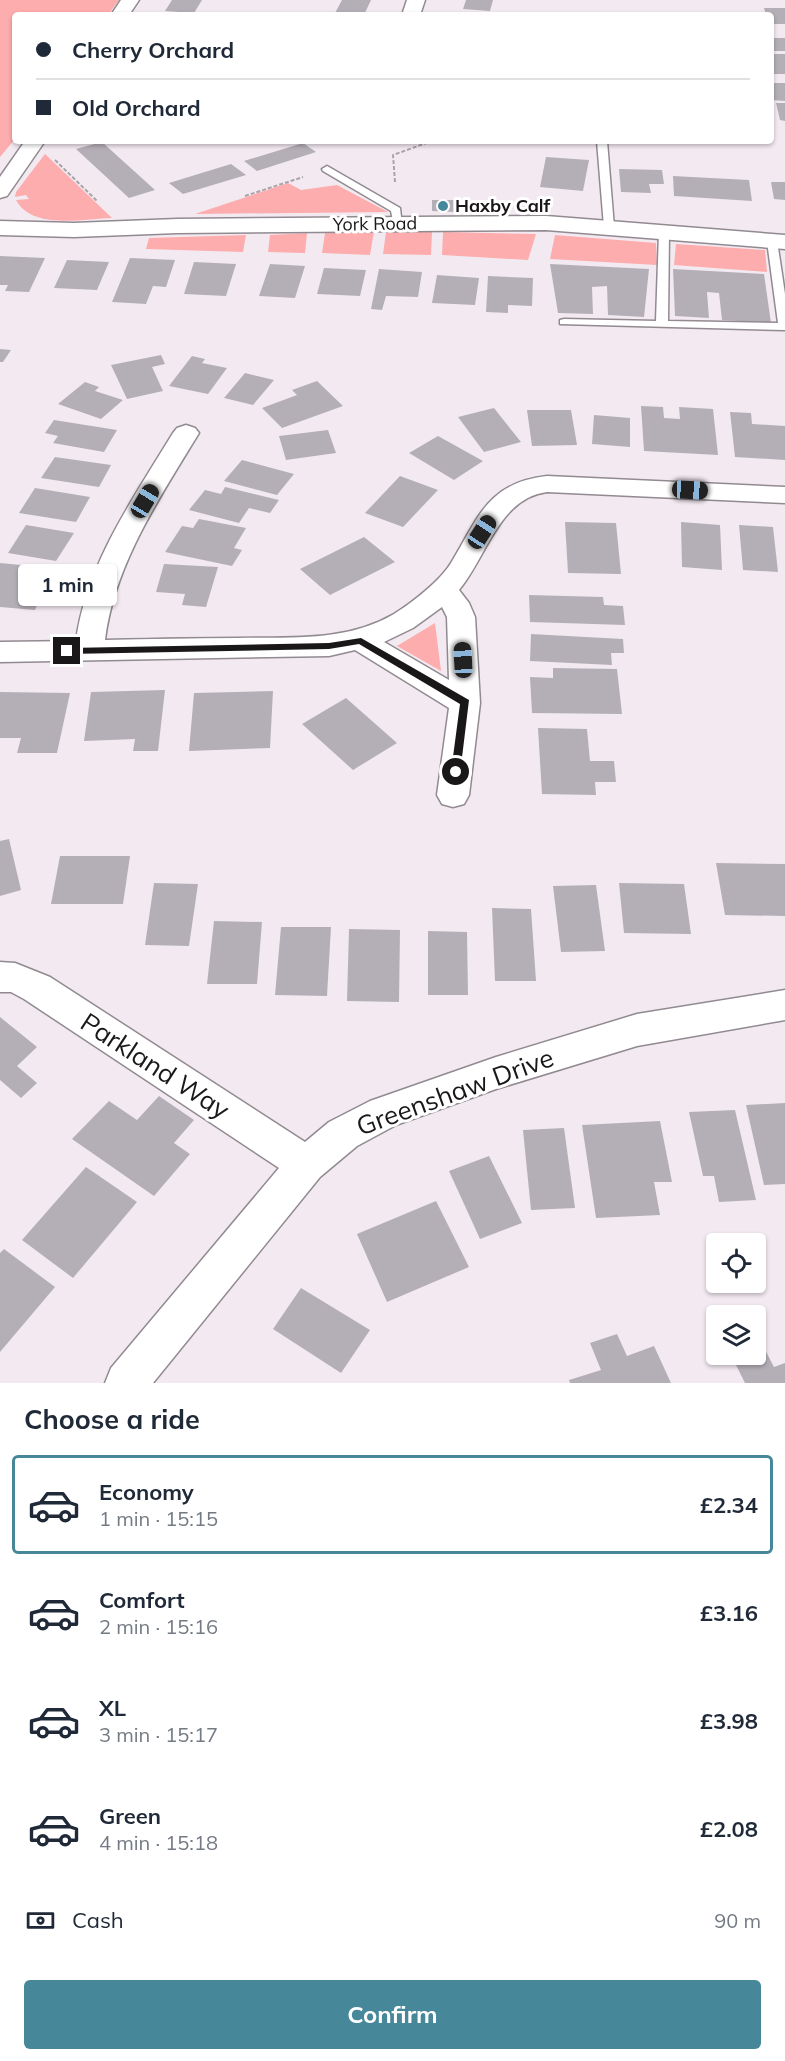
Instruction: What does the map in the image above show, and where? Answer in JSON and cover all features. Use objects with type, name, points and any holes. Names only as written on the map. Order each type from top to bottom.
[{"type":"street","points":[[0,192],[31,146]]},
{"type":"street","name":"York Road","points":[[0,228],[74,230],[177,226],[546,223],[779,242]]},
{"type":"street","points":[[89,651],[95,612],[106,578],[145,501],[186,433]]},
{"type":"street","points":[[0,652],[329,646],[361,641],[407,620],[425,607],[462,568],[490,520],[512,494],[526,487],[547,484],[785,495]]},
{"type":"street","points":[[442,590],[455,603],[461,616],[465,703],[453,795]]},
{"type":"street","points":[[361,641],[465,703]]},
{"type":"street","name":"Parkland Way","points":[[0,977],[15,978],[37,988],[306,1164]]},
{"type":"street","name":"Greenshaw Drive","points":[[126,1383],[306,1164],[342,1134],[383,1113],[496,1073],[637,1030],[785,1005]]},
{"type":"lane","points":[[602,144],[609,227]]},
{"type":"lane","points":[[327,169],[396,210],[398,224]]},
{"type":"lane","points":[[662,324],[664,232]]},
{"type":"lane","points":[[564,322],[784,327],[779,242]]},
{"type":"path","points":[[393,155],[424,144]]},
{"type":"path","points":[[31,146],[45,151],[104,207]]},
{"type":"path","points":[[240,197],[327,169]]},
{"type":"shaded area","points":[[0,0],[119,0],[110,12],[12,12],[12,143],[0,157]]},
{"type":"shaded area","points":[[45,154],[112,218],[59,221],[34,216],[24,209],[16,200],[29,199],[26,195],[15,197],[16,192]]},
{"type":"shaded area","points":[[288,183],[301,190],[337,185],[388,212],[195,214]]},
{"type":"shaded area","points":[[374,231],[370,255],[322,253],[325,233]]},
{"type":"shaded area","points":[[386,232],[432,232],[431,255],[383,254]]},
{"type":"shaded area","points":[[443,232],[536,234],[528,260],[442,255]]},
{"type":"shaded area","points":[[307,233],[305,253],[268,252],[270,235]]},
{"type":"shaded area","points":[[246,235],[243,252],[146,249],[149,238]]},
{"type":"shaded area","points":[[555,235],[656,243],[657,265],[550,259]]},
{"type":"shaded area","points":[[676,244],[765,250],[767,272],[674,265]]},
{"type":"shaded area","points":[[435,623],[441,671],[397,646]]},
{"type":"building","points":[[172,0],[202,0],[195,12],[165,11]]},
{"type":"building","points":[[342,0],[371,0],[365,12],[336,12]]},
{"type":"building","points":[[466,0],[493,0],[490,11],[463,9]]},
{"type":"building","points":[[764,8],[785,8],[785,24],[774,24],[774,12],[765,12]]},
{"type":"building","points":[[774,38],[785,38],[785,51],[774,51]]},
{"type":"building","points":[[774,54],[785,54],[785,74],[774,74]]},
{"type":"building","points":[[774,83],[785,83],[785,101],[774,100]]},
{"type":"building","points":[[776,103],[785,103],[785,121],[780,120]]},
{"type":"building","points":[[104,144],[155,190],[129,198],[76,149]]},
{"type":"building","points":[[300,144],[304,144],[316,152],[257,171],[244,161]]},
{"type":"building","points":[[546,157],[589,160],[583,191],[540,187]]},
{"type":"building","points":[[231,164],[246,175],[183,194],[169,183]]},
{"type":"building","points":[[619,169],[662,170],[664,184],[649,184],[651,193],[621,192]]},
{"type":"building","points":[[673,176],[749,180],[752,201],[674,196]]},
{"type":"building","points":[[771,182],[785,182],[785,200],[774,199]]},
{"type":"building","name":"Haxby Calf","points":[[432,200],[455,200],[454,212],[432,211]]},
{"type":"building","points":[[0,256],[45,258],[29,292],[5,291],[8,285],[0,285]]},
{"type":"building","points":[[130,258],[175,260],[166,287],[153,286],[146,304],[112,302]]},
{"type":"building","points":[[67,260],[109,262],[97,290],[54,288]]},
{"type":"building","points":[[194,262],[236,264],[226,296],[184,294]]},
{"type":"building","points":[[270,264],[305,266],[295,298],[259,296]]},
{"type":"building","points":[[550,264],[649,269],[644,317],[608,315],[607,286],[592,287],[593,314],[558,313]]},
{"type":"building","points":[[324,268],[366,270],[360,296],[317,294]]},
{"type":"building","points":[[379,269],[422,272],[418,297],[386,296],[382,310],[371,309]]},
{"type":"building","points":[[673,269],[764,274],[771,323],[722,320],[719,293],[707,292],[709,318],[675,316]]},
{"type":"building","points":[[437,275],[479,278],[475,305],[432,303]]},
{"type":"building","points":[[488,276],[533,278],[532,306],[508,305],[508,313],[486,312]]},
{"type":"building","points":[[0,349],[11,350],[3,362],[0,362]]},
{"type":"building","points":[[161,355],[165,364],[152,367],[163,391],[127,399],[111,365]]},
{"type":"building","points":[[192,356],[205,359],[202,363],[227,368],[208,394],[169,386]]},
{"type":"building","points":[[245,373],[274,380],[253,405],[224,398]]},
{"type":"building","points":[[317,381],[343,406],[282,428],[262,408],[297,395],[292,390]]},
{"type":"building","points":[[85,382],[99,387],[95,391],[123,400],[101,419],[58,404]]},
{"type":"building","points":[[641,406],[663,407],[664,418],[680,419],[679,407],[713,409],[718,455],[644,451]]},
{"type":"building","points":[[494,408],[521,442],[484,452],[458,417]]},
{"type":"building","points":[[527,410],[571,410],[577,445],[532,446]]},
{"type":"building","points":[[730,412],[751,413],[752,424],[785,426],[785,460],[735,457]]},
{"type":"building","points":[[594,415],[630,418],[630,447],[592,444]]},
{"type":"building","points":[[54,420],[117,430],[104,452],[53,443],[58,436],[45,433]]},
{"type":"building","points":[[328,430],[336,453],[286,460],[279,436]]},
{"type":"building","points":[[438,436],[483,461],[454,480],[409,453]]},
{"type":"building","points":[[55,457],[111,465],[99,487],[41,478]]},
{"type":"building","points":[[242,460],[294,474],[277,495],[224,481]]},
{"type":"building","points":[[400,476],[438,490],[403,527],[365,513]]},
{"type":"building","points":[[225,487],[279,500],[270,513],[249,508],[239,523],[189,510],[205,490],[221,494]]},
{"type":"building","points":[[35,488],[90,497],[76,522],[19,513]]},
{"type":"building","points":[[199,519],[246,528],[234,548],[242,550],[232,566],[165,552],[182,526],[193,528]]},
{"type":"building","points":[[565,522],[616,523],[621,574],[568,573]]},
{"type":"building","points":[[681,522],[720,525],[722,570],[682,567]]},
{"type":"building","points":[[26,525],[74,533],[56,561],[8,553]]},
{"type":"building","points":[[739,525],[773,527],[778,572],[743,570]]},
{"type":"building","points":[[364,537],[395,562],[330,595],[300,569]]},
{"type":"building","points":[[0,563],[53,568],[35,610],[0,607]]},
{"type":"building","points":[[164,564],[218,567],[206,607],[182,605],[185,594],[156,592]]},
{"type":"building","points":[[529,595],[603,597],[604,605],[623,606],[625,625],[530,622]]},
{"type":"building","points":[[531,634],[623,639],[624,653],[611,653],[612,665],[530,661]]},
{"type":"building","points":[[553,668],[617,669],[622,714],[532,713],[530,677],[553,678]]},
{"type":"building","points":[[165,690],[158,751],[133,751],[135,739],[84,741],[91,692]]},
{"type":"building","points":[[273,691],[270,748],[189,751],[194,693]]},
{"type":"building","points":[[0,692],[70,693],[57,753],[17,753],[21,738],[0,738]]},
{"type":"building","points":[[346,698],[397,743],[353,770],[302,724]]},
{"type":"building","points":[[538,728],[587,729],[590,761],[614,761],[616,782],[595,782],[596,795],[542,794]]},
{"type":"building","points":[[9,839],[21,890],[0,896],[0,841]]},
{"type":"building","points":[[60,856],[130,856],[123,904],[51,904]]},
{"type":"building","points":[[716,863],[785,864],[785,916],[725,915]]},
{"type":"building","points":[[154,883],[198,884],[189,946],[145,945]]},
{"type":"building","points":[[619,883],[684,884],[691,934],[624,933]]},
{"type":"building","points":[[596,885],[605,951],[561,952],[553,886]]},
{"type":"building","points":[[492,908],[531,909],[536,981],[495,981]]},
{"type":"building","points":[[214,921],[262,922],[257,984],[207,984]]},
{"type":"building","points":[[281,927],[331,927],[327,996],[275,995]]},
{"type":"building","points":[[349,929],[400,930],[399,1002],[347,1001]]},
{"type":"building","points":[[428,931],[467,932],[468,995],[428,995]]},
{"type":"building","points":[[0,1017],[37,1047],[17,1066],[37,1083],[21,1098],[0,1080]]},
{"type":"building","points":[[159,1096],[194,1120],[174,1143],[190,1154],[154,1196],[72,1139],[109,1101],[137,1120]]},
{"type":"building","points":[[785,1103],[785,1184],[764,1185],[746,1105]]},
{"type":"building","points":[[735,1110],[756,1200],[719,1202],[714,1176],[703,1176],[689,1112]]},
{"type":"building","points":[[660,1121],[672,1182],[654,1182],[660,1215],[596,1218],[582,1125]]},
{"type":"building","points":[[564,1128],[575,1208],[531,1210],[523,1130]]},
{"type":"building","points":[[489,1156],[522,1223],[480,1239],[449,1171]]},
{"type":"building","points":[[86,1167],[137,1202],[73,1278],[22,1240]]},
{"type":"building","points":[[436,1201],[469,1267],[387,1302],[357,1234]]},
{"type":"building","points":[[4,1249],[55,1287],[0,1352],[0,1253]]},
{"type":"building","points":[[301,1288],[370,1330],[341,1373],[273,1329]]},
{"type":"building","points":[[617,1334],[627,1356],[654,1346],[671,1383],[570,1383],[569,1380],[601,1370],[590,1343]]},
{"type":"building","points":[[766,1352],[774,1367],[785,1363],[785,1383],[745,1383],[736,1365],[766,1365]]},
{"type":"place","name":"Haxby Calf","points":[[443,206]]},
{"type":"route","points":[[67,651],[329,646],[361,641],[465,703],[456,772]]}]
